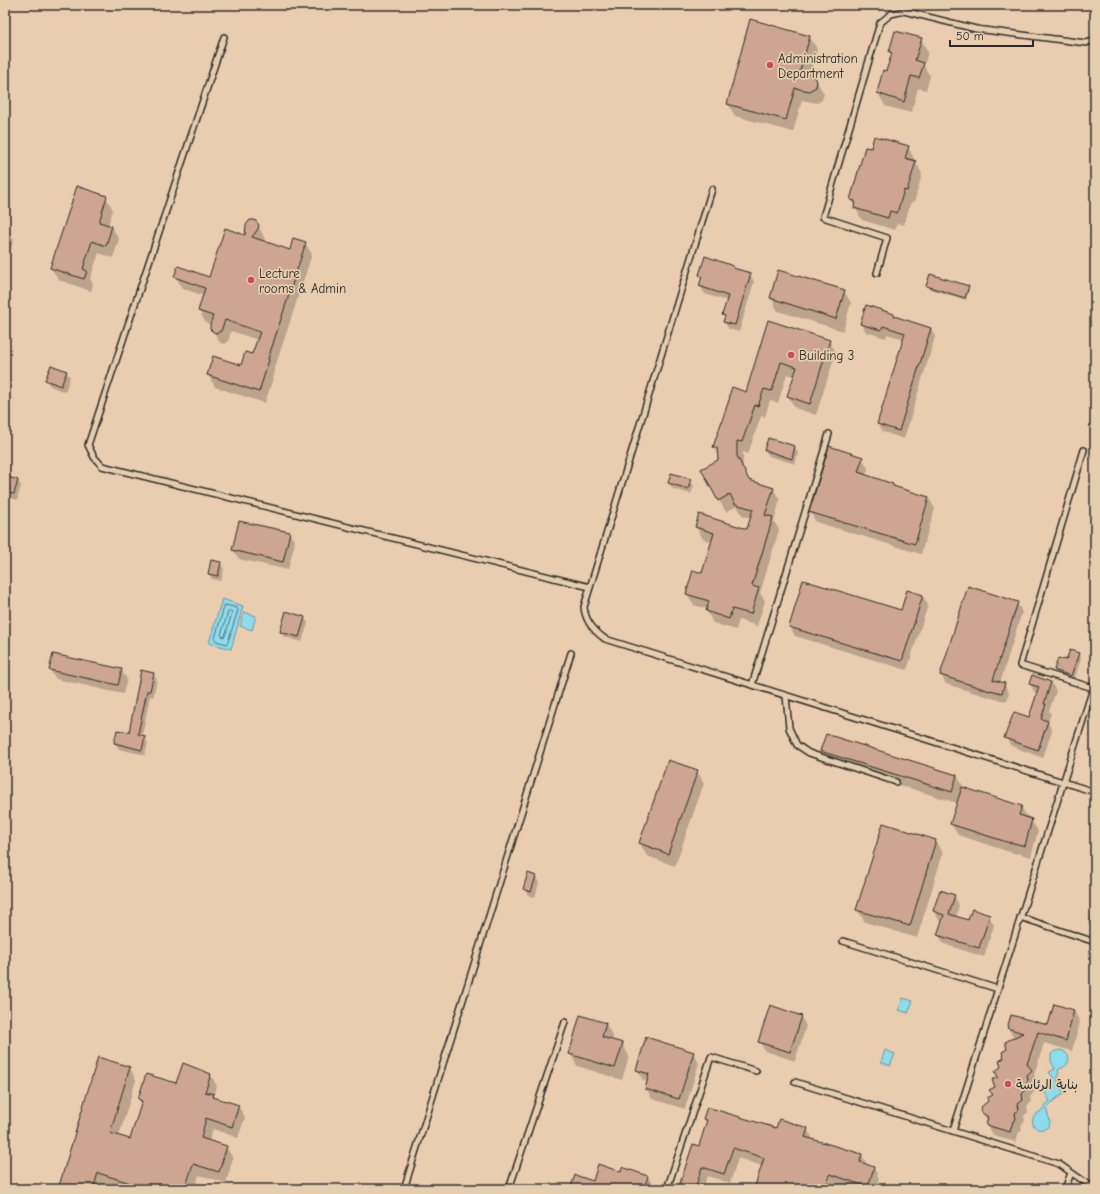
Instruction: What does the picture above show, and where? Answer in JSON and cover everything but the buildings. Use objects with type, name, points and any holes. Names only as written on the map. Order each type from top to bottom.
[{"type":"lane","points":[[876,273],[887,238],[823,217],[880,23],[892,14],[904,11],[976,29],[1086,43],[1095,40]]},
{"type":"lane","points":[[224,37],[88,445],[94,457],[102,466],[590,587]]},
{"type":"lane","points":[[712,189],[590,587],[584,607],[584,615],[597,633],[605,639],[1095,792]]},
{"type":"lane","points":[[752,685],[830,434]]},
{"type":"lane","points":[[1084,450],[1020,665],[1093,688]]},
{"type":"lane","points":[[404,1189],[571,653]]},
{"type":"lane","points":[[953,1131],[1062,782],[1095,682]]},
{"type":"lane","points":[[786,696],[789,728],[797,745],[809,753],[896,782]]},
{"type":"lane","points":[[1020,917],[1095,942]]},
{"type":"lane","points":[[843,941],[998,989]]},
{"type":"lane","points":[[509,1189],[565,1022]]},
{"type":"lane","points":[[667,1189],[711,1057],[756,1071]]},
{"type":"lane","points":[[796,1082],[1059,1164],[1095,1189]]},
{"type":"lane","points":[[1065,1189],[1071,1173]]},
{"type":"water","points":[[222,599],[243,606],[231,649],[209,643]]},
{"type":"water","points":[[244,612],[256,616],[252,630],[240,626]]},
{"type":"water","points":[[903,998],[913,1001],[908,1013],[899,1010]]},
{"type":"water","points":[[885,1050],[895,1054],[890,1066],[881,1062]]},
{"type":"water","points":[[1061,1050],[1069,1057],[1068,1063],[1058,1071],[1058,1082],[1064,1094],[1047,1108],[1050,1121],[1049,1126],[1044,1129],[1038,1129],[1033,1125],[1034,1117],[1050,1101],[1044,1089],[1049,1082],[1054,1079],[1049,1072],[1055,1069],[1051,1061],[1051,1054],[1055,1051]]},
{"type":"place","name":"Administration Department","points":[[770,65]]},
{"type":"place","name":"Lecture rooms & Admin","points":[[251,280]]},
{"type":"place","name":"Building 3","points":[[791,355]]},
{"type":"place","name":"بناية الرئاسة","points":[[1008,1084]]}]
